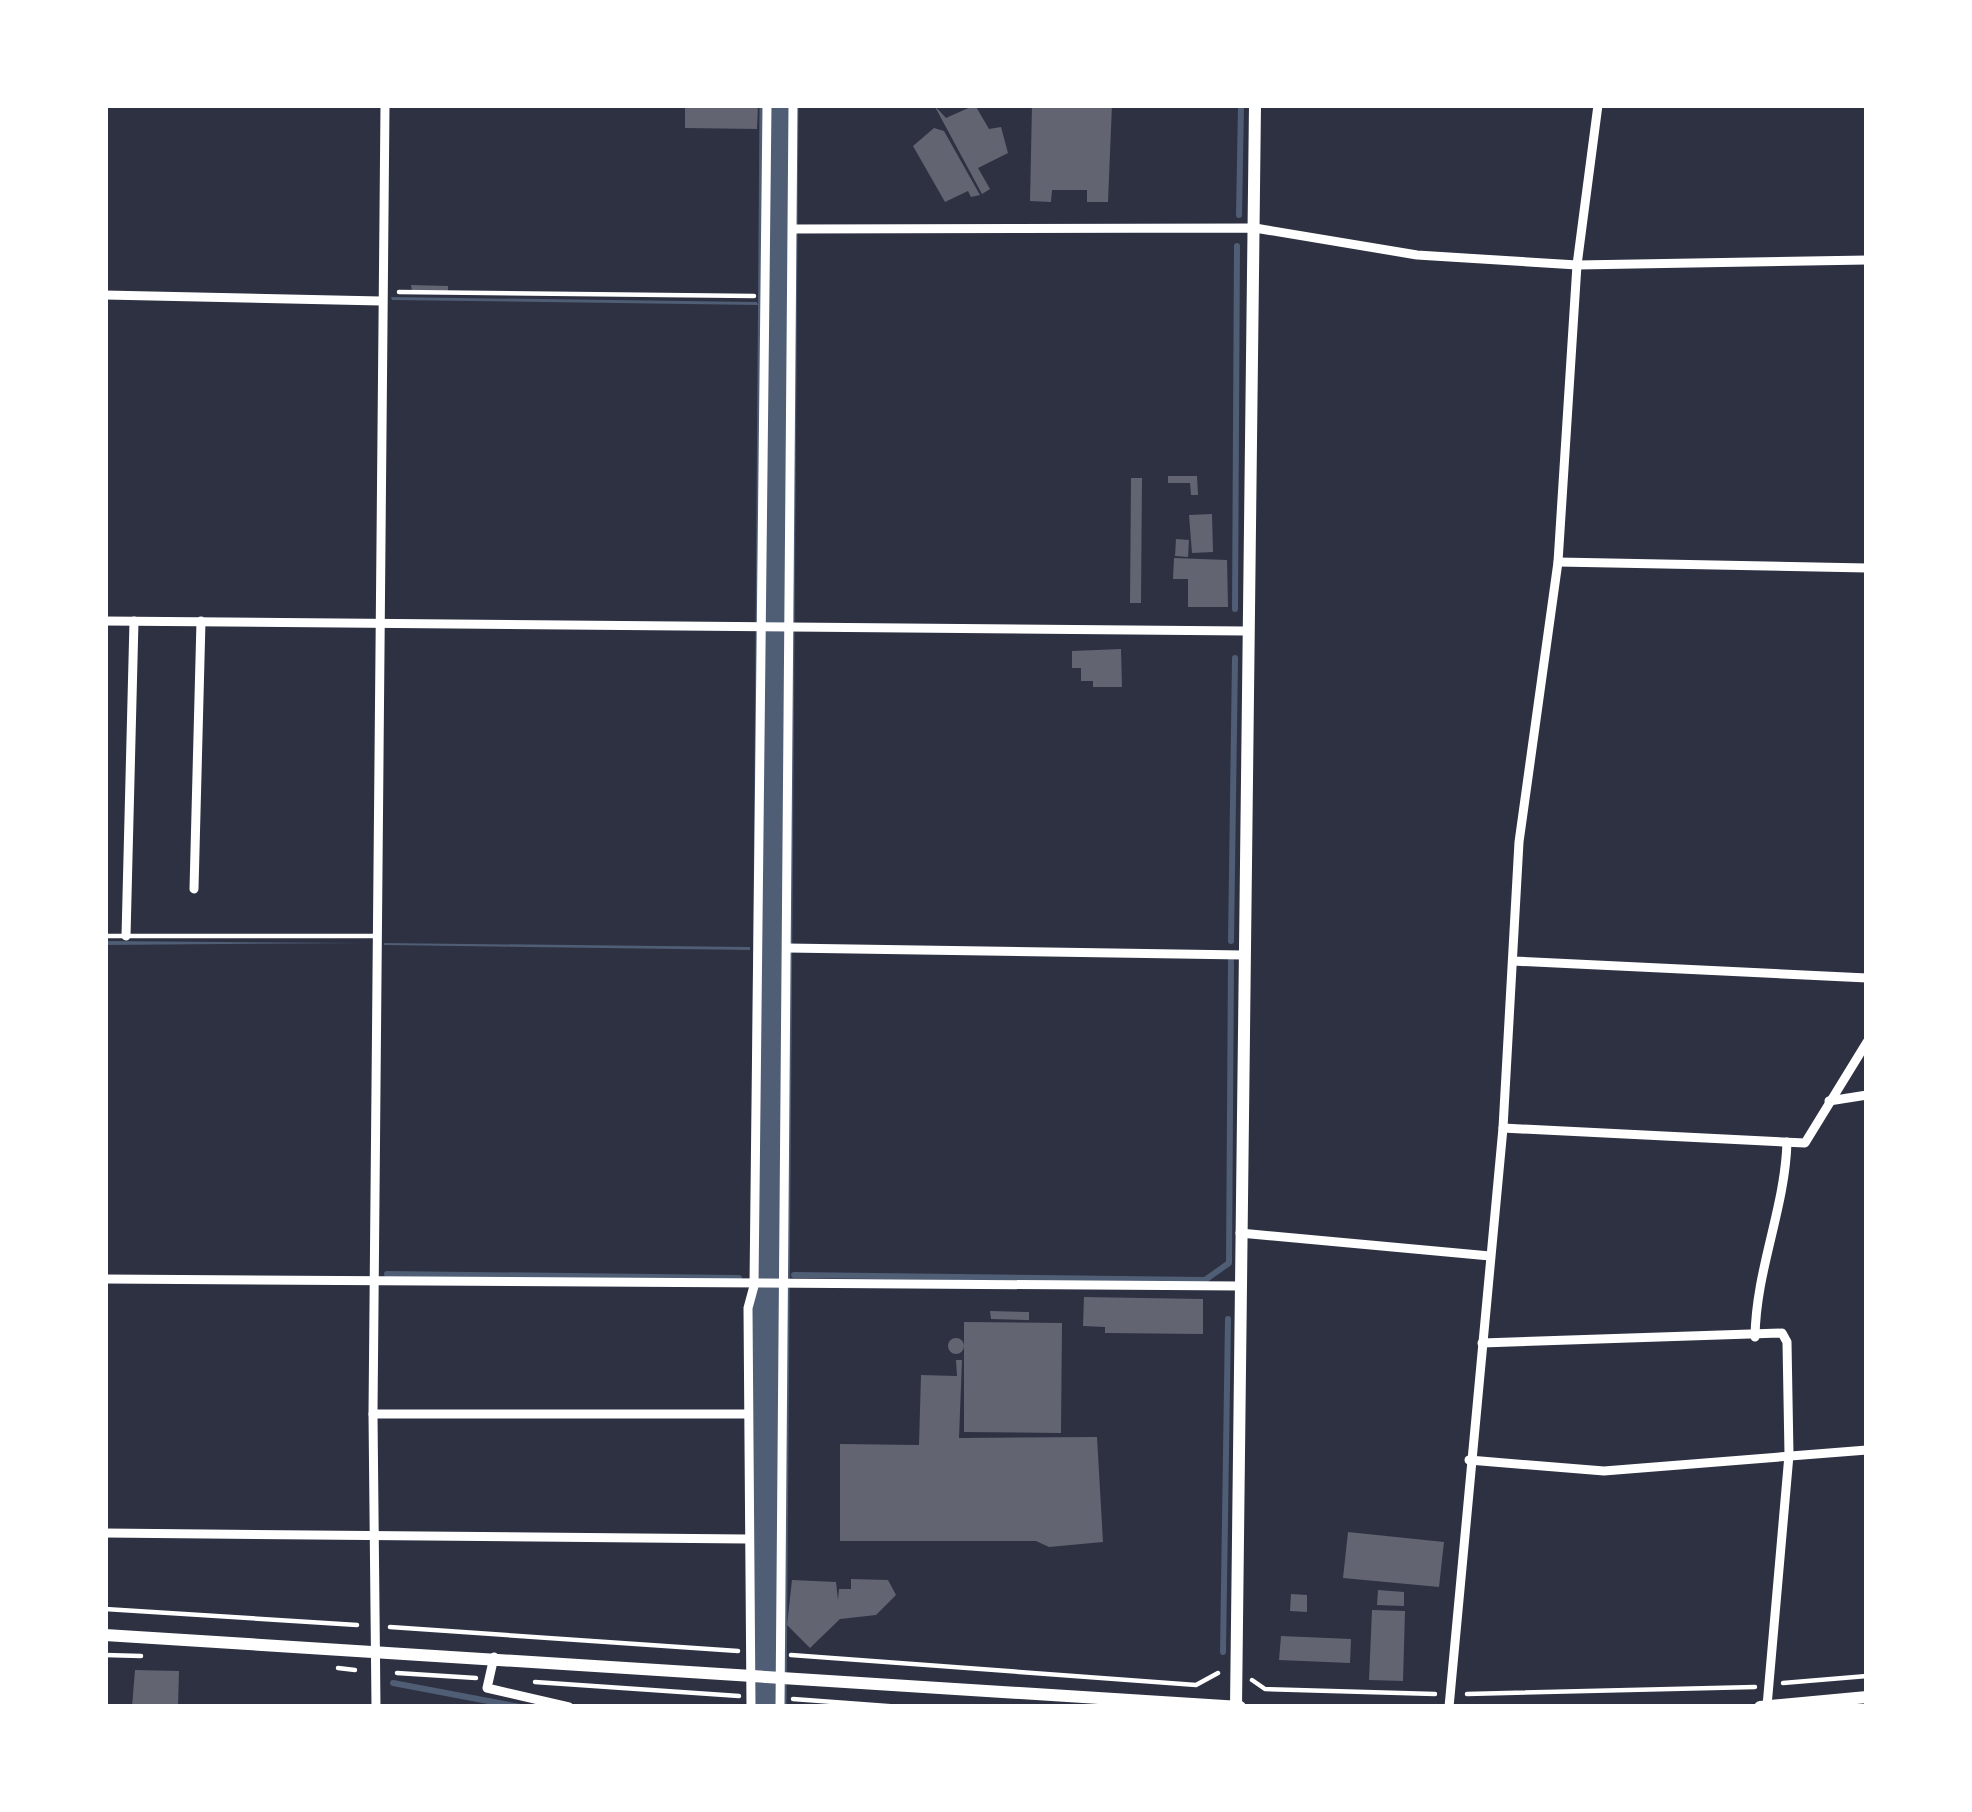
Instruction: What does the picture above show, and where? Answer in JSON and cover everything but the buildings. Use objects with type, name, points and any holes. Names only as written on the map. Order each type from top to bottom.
[{"type":"main road","points":[[105,1635],[373,1648],[777,1674],[915,1689],[1238,1707],[1246,632],[1256,105]]},
{"type":"main road","points":[[1769,1707],[1867,1697]]},
{"type":"street","points":[[376,1707],[373,1414],[385,105]]},
{"type":"street","points":[[751,1702],[747,1414],[748,1308],[754,1286],[766,105]]},
{"type":"street","points":[[780,1703],[793,105]]},
{"type":"street","points":[[1448,1707],[1503,1128],[1519,842],[1558,562],[1577,265],[1598,105]]},
{"type":"street","points":[[793,230],[1255,228],[1417,255],[1577,265],[1867,260]]},
{"type":"street","points":[[105,295],[381,296]]},
{"type":"street","points":[[1558,562],[1867,568]]},
{"type":"street","points":[[105,621],[1246,632]]},
{"type":"street","points":[[126,936],[134,621]]},
{"type":"street","points":[[194,889],[200,621]]},
{"type":"street","points":[[787,948],[1243,955]]},
{"type":"street","points":[[1513,961],[1867,977]]},
{"type":"street","points":[[1503,1128],[1805,1143],[1867,1042]]},
{"type":"street","points":[[1829,1101],[1867,1095]]},
{"type":"street","points":[[1755,1337],[1756,1285],[1782,1198],[1786,1142]]},
{"type":"street","points":[[1240,1233],[1490,1256]]},
{"type":"street","points":[[105,1279],[782,1287],[1240,1286]]},
{"type":"street","points":[[1482,1343],[1782,1333],[1787,1342],[1789,1455],[1769,1707]]},
{"type":"street","points":[[373,1414],[747,1414]]},
{"type":"street","points":[[1469,1460],[1604,1471],[1867,1450]]},
{"type":"street","points":[[105,1533],[746,1539]]},
{"type":"street","points":[[494,1657],[487,1688],[569,1707]]},
{"type":"lane","points":[[105,936],[376,936]]},
{"type":"path","points":[[381,296],[766,296]]},
{"type":"path","points":[[105,1609],[357,1625]]},
{"type":"path","points":[[385,1627],[746,1652]]},
{"type":"path","points":[[785,1654],[1196,1685],[1206,1684],[1226,1664]]},
{"type":"path","points":[[397,1673],[489,1679]]},
{"type":"path","points":[[1250,1674],[1267,1692],[1435,1697]]},
{"type":"path","points":[[1779,1684],[1867,1676]]},
{"type":"path","points":[[529,1682],[751,1702]]},
{"type":"path","points":[[1461,1694],[1738,1692],[1761,1687]]},
{"type":"path","points":[[780,1703],[901,1707]]},
{"type":"water","points":[[392,300],[757,302],[758,305]]},
{"type":"water","points":[[105,941],[366,943],[105,945]]},
{"type":"water","points":[[384,945],[750,947],[750,950]]},
{"type":"waterway","points":[[767,1707],[779,105]]},
{"type":"waterway","points":[[1239,215],[1241,105]]},
{"type":"waterway","points":[[1235,609],[1237,246]]},
{"type":"waterway","points":[[1231,941],[1235,658]]},
{"type":"waterway","points":[[794,1275],[1205,1280],[1229,1263],[1231,961]]},
{"type":"waterway","points":[[387,1274],[739,1278]]},
{"type":"waterway","points":[[1223,1652],[1228,1319]]},
{"type":"waterway","points":[[393,1683],[520,1707]]}]
